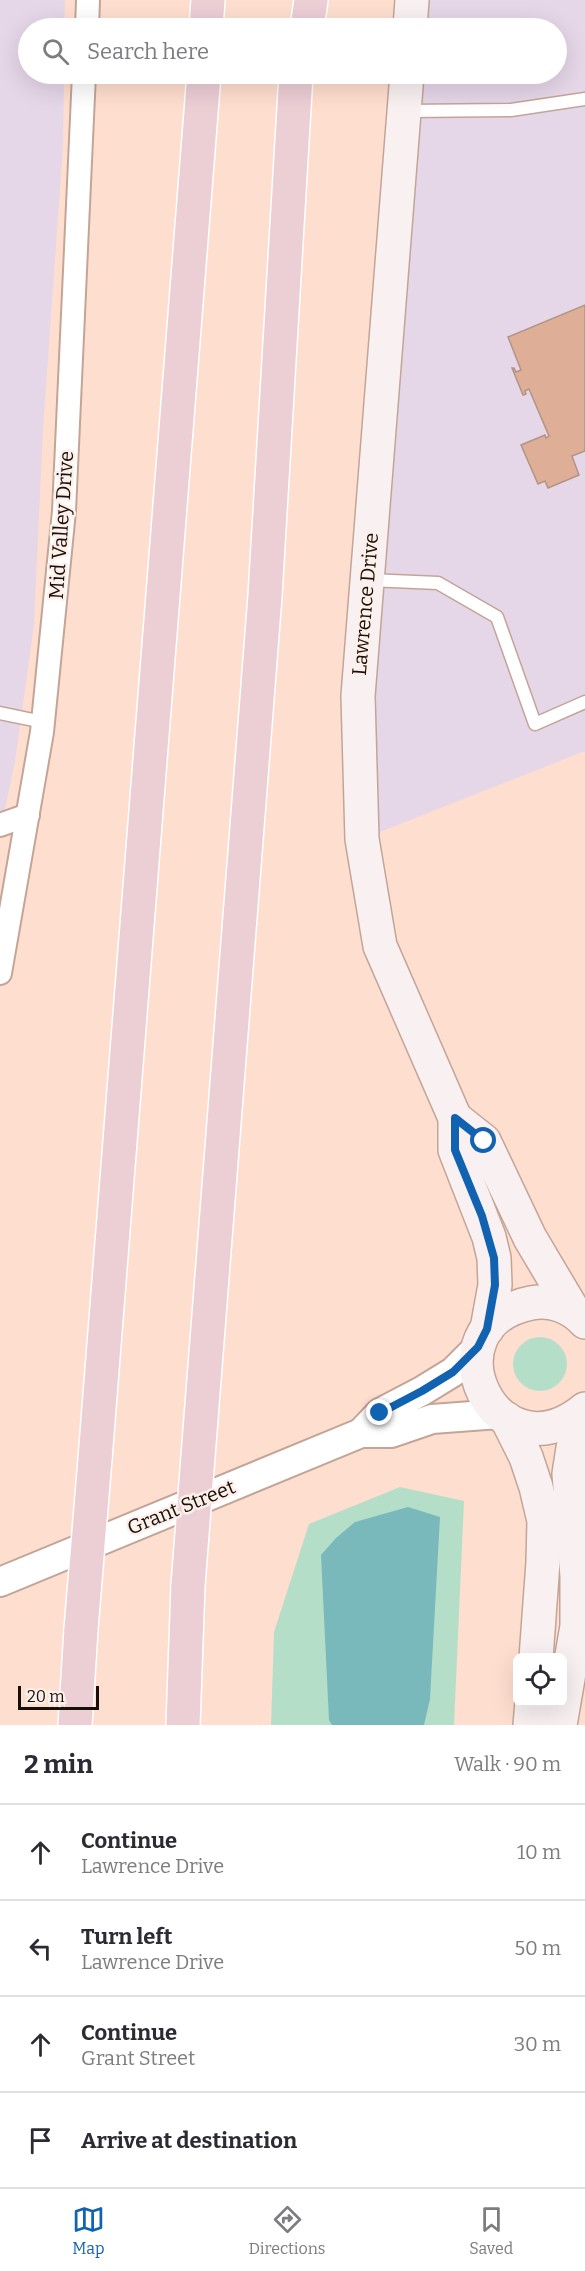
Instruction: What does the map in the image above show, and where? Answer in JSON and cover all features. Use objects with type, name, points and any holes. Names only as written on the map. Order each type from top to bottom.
[{"type":"highway","points":[[207,18],[208,0]]},
{"type":"highway","points":[[300,18],[301,0]]},
{"type":"highway","points":[[308,18],[311,0]]},
{"type":"highway","points":[[75,1725],[203,84]]},
{"type":"highway","points":[[183,1725],[188,1585],[265,596],[295,84]]},
{"type":"highway","points":[[291,144],[300,84]]},
{"type":"main road","points":[[411,18],[412,0]]},
{"type":"main road","name":"Lawrence Drive","points":[[406,84],[358,696],[362,839],[380,946],[455,1118],[455,1150],[482,1216],[494,1258],[495,1285],[476,1365],[478,1383],[487,1400],[503,1417]]},
{"type":"main road","name":"Lawrence Drive","points":[[455,1118],[484,1141],[530,1238],[581,1316]]},
{"type":"main road","points":[[483,1338],[501,1315],[518,1305],[537,1302],[556,1304],[581,1316]]},
{"type":"main road","points":[[503,1417],[526,1427],[547,1428],[567,1421],[585,1409]]},
{"type":"main road","points":[[560,1725],[572,1682],[577,1626],[577,1576],[569,1474],[573,1448],[585,1409]]},
{"type":"main road","points":[[503,1417],[526,1457],[544,1521],[543,1574],[536,1653]]},
{"type":"main road","points":[[530,1725],[532,1707]]},
{"type":"street","points":[[87,18],[88,0]]},
{"type":"street","name":"Mid Valley Drive","points":[[0,973],[43,722],[64,511],[84,84]]},
{"type":"street","points":[[0,825],[28,815]]},
{"type":"street","name":"Grant Street","points":[[0,1582],[361,1432],[380,1413],[453,1372],[483,1338]]},
{"type":"street","name":"Grant Street","points":[[361,1432],[391,1433],[432,1419],[503,1417]]},
{"type":"lane","points":[[404,111],[511,110],[585,99]]},
{"type":"lane","points":[[367,580],[438,583],[497,617],[535,723],[585,702]]},
{"type":"lane","points":[[0,712],[43,722]]},
{"type":"shaded area","points":[[0,0],[65,0],[64,18],[18,18],[18,84],[64,84],[63,146],[43,428],[34,624],[15,761],[0,833]]},
{"type":"shaded area","points":[[412,0],[585,0],[585,751],[362,839],[406,84],[567,84],[567,18],[411,18]]},
{"type":"green space","points":[[540,1337],[550,1339],[559,1345],[565,1354],[567,1364],[565,1374],[559,1383],[550,1389],[540,1391],[530,1389],[521,1383],[515,1374],[513,1364],[515,1354],[521,1345],[530,1339]]},
{"type":"green space","points":[[400,1487],[464,1501],[454,1725],[271,1725],[274,1632],[309,1524]]},
{"type":"water","points":[[408,1507],[440,1517],[430,1699],[424,1725],[332,1725],[329,1720],[321,1555],[355,1522]]},
{"type":"building","points":[[585,305],[585,451],[572,456],[579,475],[548,488],[545,481],[538,484],[521,445],[545,435],[546,438],[549,436],[529,389],[523,395],[512,368],[516,372],[521,370],[508,337]]},
{"type":"route","points":[[380,1413],[453,1372],[478,1347],[487,1329],[495,1285],[494,1258],[482,1216],[455,1150],[455,1118],[484,1141]]}]
